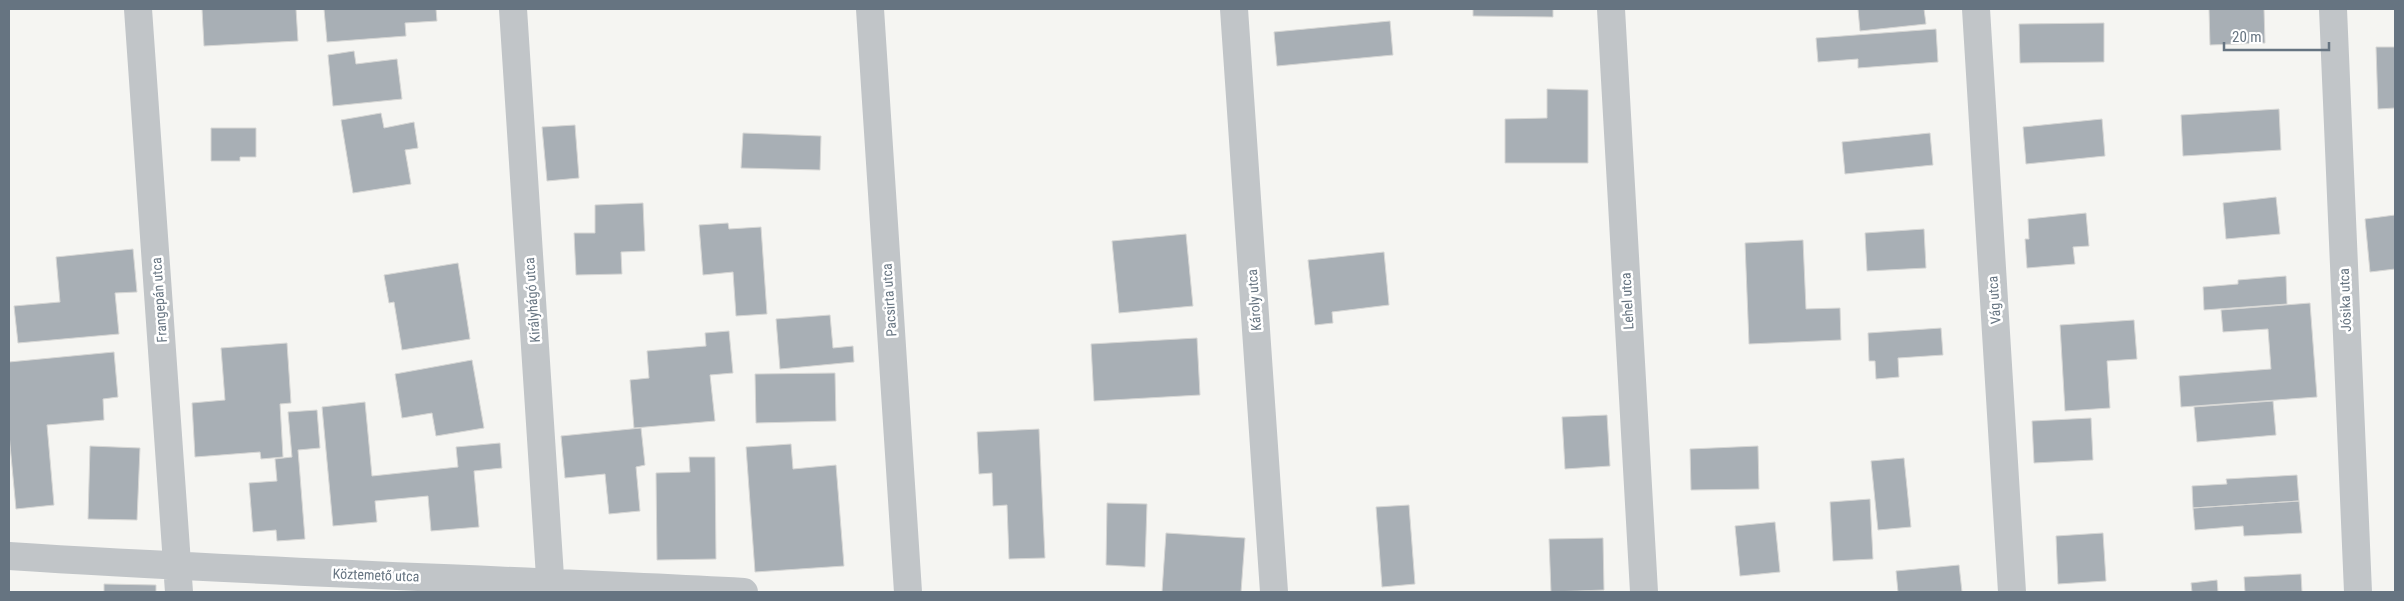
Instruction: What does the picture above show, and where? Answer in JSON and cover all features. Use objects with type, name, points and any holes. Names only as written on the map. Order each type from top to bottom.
[{"type":"street","name":"Frangepán utca","points":[[138,9],[179,580]]},
{"type":"street","name":"Királyhágó utca","points":[[513,9],[551,587]]},
{"type":"street","name":"Pacsirta utca","points":[[870,9],[908,592]]},
{"type":"street","name":"Károly utca","points":[[1234,9],[1274,592]]},
{"type":"street","name":"Lehel utca","points":[[1611,9],[1644,592]]},
{"type":"street","name":"Vág utca","points":[[1976,9],[2012,592]]},
{"type":"street","name":"Jósika utca","points":[[2332,9],[2358,592]]},
{"type":"street","name":"Köztemető utca","points":[[9,556],[179,580],[744,592]]},
{"type":"building","points":[[202,9],[296,9],[298,41],[204,46]]},
{"type":"building","points":[[324,9],[436,9],[437,21],[405,23],[406,36],[327,42]]},
{"type":"building","points":[[1473,9],[1553,9],[1553,17],[1473,16]]},
{"type":"building","points":[[1858,9],[1924,9],[1926,24],[1860,31]]},
{"type":"building","points":[[2209,9],[2264,9],[2265,43],[2210,45]]},
{"type":"building","points":[[1390,21],[1393,55],[1277,66],[1274,32]]},
{"type":"building","points":[[2104,23],[2104,62],[2020,63],[2019,24]]},
{"type":"building","points":[[1936,29],[1938,62],[1858,68],[1858,59],[1818,62],[1816,38]]},
{"type":"building","points":[[2376,47],[2395,47],[2395,108],[2378,109]]},
{"type":"building","points":[[354,51],[356,64],[397,59],[402,99],[333,106],[328,55]]},
{"type":"building","points":[[1547,89],[1588,90],[1588,163],[1505,163],[1505,119],[1547,118]]},
{"type":"building","points":[[2279,109],[2281,150],[2183,156],[2181,115]]},
{"type":"building","points":[[381,113],[384,128],[414,122],[418,148],[405,150],[411,184],[353,193],[341,120]]},
{"type":"building","points":[[2102,119],[2105,156],[2026,164],[2023,127]]},
{"type":"building","points":[[575,125],[579,178],[547,181],[542,127]]},
{"type":"building","points":[[211,128],[256,128],[256,157],[240,157],[240,161],[211,161]]},
{"type":"building","points":[[743,133],[821,136],[820,170],[741,168]]},
{"type":"building","points":[[1930,133],[1933,165],[1845,174],[1842,142]]},
{"type":"building","points":[[2276,197],[2280,234],[2226,239],[2223,203]]},
{"type":"building","points":[[643,203],[645,251],[621,252],[622,274],[576,275],[574,233],[595,233],[595,205]]},
{"type":"building","points":[[2086,213],[2089,246],[2073,247],[2075,264],[2027,268],[2025,239],[2029,239],[2028,219]]},
{"type":"building","points":[[2395,215],[2395,269],[2370,272],[2365,219]]},
{"type":"building","points":[[728,223],[729,229],[761,227],[767,314],[736,316],[733,272],[703,275],[699,225]]},
{"type":"building","points":[[1924,229],[1926,268],[1867,271],[1865,233]]},
{"type":"building","points":[[1186,234],[1193,306],[1119,313],[1112,241]]},
{"type":"building","points":[[1803,240],[1806,309],[1840,308],[1841,340],[1749,344],[1745,243]]},
{"type":"building","points":[[133,249],[137,292],[115,293],[119,334],[18,343],[14,306],[60,302],[56,257]]},
{"type":"building","points":[[1384,252],[1389,305],[1332,312],[1333,323],[1315,325],[1308,260]]},
{"type":"building","points":[[458,263],[470,339],[402,350],[394,302],[389,303],[384,275]]},
{"type":"building","points":[[2286,276],[2287,304],[2204,310],[2203,287],[2238,284],[2238,280]]},
{"type":"building","points":[[2310,303],[2317,397],[2181,407],[2179,376],[2271,369],[2268,329],[2223,332],[2221,310]]},
{"type":"building","points":[[830,315],[833,348],[853,346],[854,362],[780,369],[776,319]]},
{"type":"building","points":[[2134,320],[2137,359],[2107,361],[2110,408],[2065,411],[2060,325]]},
{"type":"building","points":[[1941,328],[1943,355],[1898,358],[1899,377],[1876,379],[1875,361],[1869,361],[1868,333]]},
{"type":"building","points":[[729,331],[733,373],[710,375],[715,421],[634,428],[630,380],[649,378],[647,351],[706,346],[705,333]]},
{"type":"building","points":[[1197,338],[1200,395],[1094,401],[1091,344]]},
{"type":"building","points":[[287,343],[291,403],[280,404],[283,457],[261,459],[260,452],[195,457],[192,403],[225,400],[221,348]]},
{"type":"building","points":[[114,352],[118,397],[103,399],[104,420],[47,425],[54,505],[16,509],[9,434],[9,362]]},
{"type":"building","points":[[472,360],[484,428],[436,436],[432,413],[402,418],[395,374]]},
{"type":"building","points":[[835,373],[836,421],[756,423],[755,374]]},
{"type":"building","points":[[2273,401],[2276,435],[2197,442],[2194,407]]},
{"type":"building","points":[[365,402],[372,476],[458,467],[456,447],[500,443],[502,468],[474,471],[479,527],[431,531],[428,496],[375,501],[377,522],[333,526],[322,407]]},
{"type":"building","points":[[317,410],[320,448],[298,450],[305,539],[277,541],[276,530],[253,532],[249,483],[277,481],[275,459],[292,457],[288,412]]},
{"type":"building","points":[[1607,415],[1610,466],[1565,469],[1562,417]]},
{"type":"building","points":[[2091,418],[2093,460],[2034,463],[2032,421]]},
{"type":"building","points":[[641,428],[645,465],[636,467],[640,511],[609,514],[605,474],[565,478],[561,436]]},
{"type":"building","points":[[1039,429],[1045,558],[1009,559],[1007,505],[993,506],[992,473],[979,474],[977,432]]},
{"type":"building","points":[[791,444],[793,469],[836,465],[844,566],[755,572],[746,447]]},
{"type":"building","points":[[90,446],[140,448],[137,520],[88,519]]},
{"type":"building","points":[[1758,446],[1759,489],[1691,490],[1690,449]]},
{"type":"building","points":[[689,457],[715,457],[716,559],[657,560],[656,473],[690,472]]},
{"type":"building","points":[[1904,458],[1911,527],[1878,530],[1871,461]]},
{"type":"building","points":[[2297,475],[2299,501],[2193,508],[2192,486],[2227,484],[2226,479]]},
{"type":"building","points":[[1870,499],[1873,559],[1833,561],[1830,502]]},
{"type":"building","points":[[2299,501],[2302,533],[2244,536],[2243,526],[2195,530],[2193,508]]},
{"type":"building","points":[[1107,503],[1147,504],[1145,567],[1106,565]]},
{"type":"building","points":[[1409,505],[1415,584],[1382,587],[1376,507]]},
{"type":"building","points":[[1775,522],[1780,572],[1740,576],[1735,526]]},
{"type":"building","points":[[1166,533],[1245,538],[1241,592],[1162,592]]},
{"type":"building","points":[[2103,533],[2106,581],[2058,584],[2056,536]]},
{"type":"building","points":[[1603,538],[1604,590],[1551,592],[1549,539]]},
{"type":"building","points":[[1959,565],[1962,592],[1898,592],[1896,571]]},
{"type":"building","points":[[2301,574],[2302,592],[2245,592],[2244,577]]},
{"type":"building","points":[[2217,580],[2218,592],[2192,592],[2191,583]]},
{"type":"building","points":[[104,584],[156,585],[156,592],[104,592]]}]
